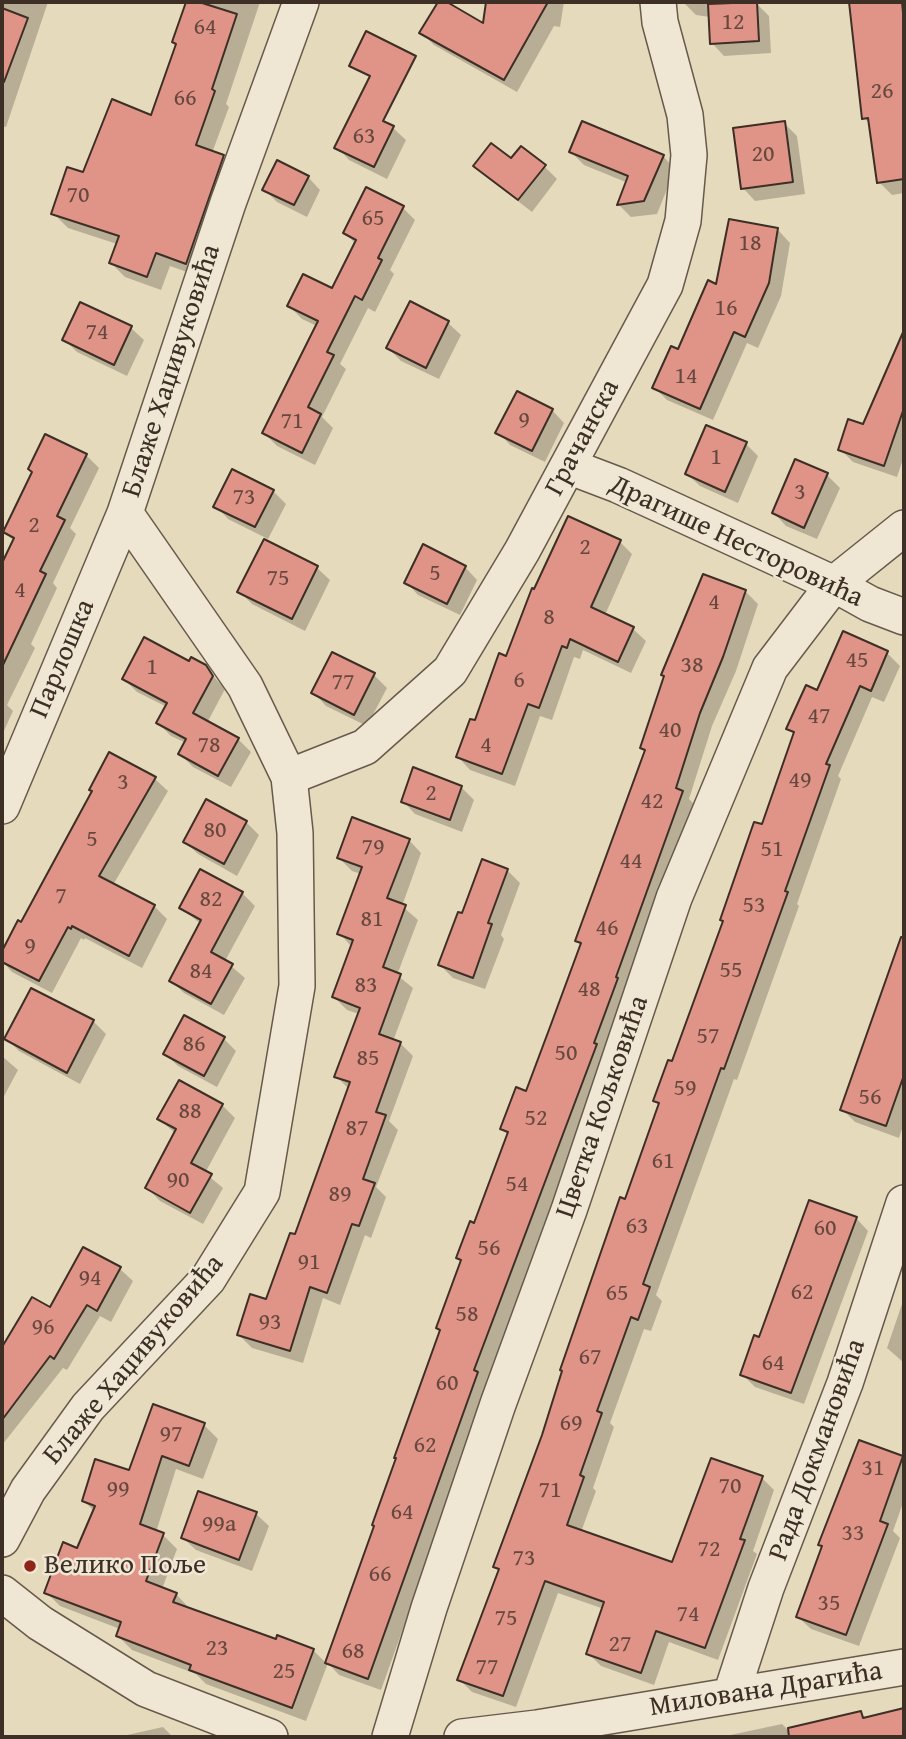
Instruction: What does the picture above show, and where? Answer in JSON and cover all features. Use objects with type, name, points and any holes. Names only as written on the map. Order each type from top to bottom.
[{"type":"street","name":"Блаже Хаџивуковића","points":[[2,1539],[27,1490],[88,1407],[208,1279],[262,1192],[297,986],[295,833],[289,776],[245,686],[125,513],[228,203],[301,2]]},
{"type":"street","name":"Грачанска","points":[[289,776],[366,747],[450,671],[522,551],[664,285],[683,220],[689,155],[685,115],[660,22],[658,2]]},
{"type":"street","name":"Драгише Несторовића","points":[[568,466],[618,485],[834,584],[870,604],[904,617]]},
{"type":"street","name":"Парлошка","points":[[2,806],[125,513]]},
{"type":"street","name":"Цветка Кољковића","points":[[390,1737],[433,1595],[498,1404],[569,1210],[674,898],[770,668],[834,584],[904,528]]},
{"type":"street","name":"Рада Докмановића","points":[[731,1695],[766,1588],[845,1383],[904,1203]]},
{"type":"street","points":[[2,1592],[40,1623],[146,1689],[270,1737]]},
{"type":"street","name":"Милована Драгића","points":[[462,1737],[537,1728],[904,1667]]},
{"type":"building","points":[[186,2],[199,2],[237,14],[196,145],[224,155],[186,264],[156,253],[147,277],[109,263],[119,236],[51,214],[67,167],[83,172],[112,99],[151,115],[176,44],[172,42]]},
{"type":"building","points":[[438,2],[447,2],[483,23],[486,2],[548,2],[504,80],[419,33]]},
{"type":"building","points":[[757,2],[759,41],[710,44],[708,4]]},
{"type":"building","points":[[849,2],[902,2],[904,179],[877,183],[868,118],[862,119]]},
{"type":"building","points":[[2,8],[28,18],[4,82],[2,81]]},
{"type":"building","points":[[366,31],[416,56],[383,121],[394,126],[374,167],[334,148],[370,76],[349,66]]},
{"type":"building","points":[[582,121],[664,155],[644,201],[617,205],[628,176],[569,152]]},
{"type":"building","points":[[785,121],[793,182],[741,189],[733,128]]},
{"type":"building","points":[[491,143],[511,158],[521,146],[546,165],[518,200],[473,166]]},
{"type":"building","points":[[277,160],[309,176],[294,205],[262,190]]},
{"type":"building","points":[[366,187],[404,206],[378,258],[382,260],[362,300],[355,296],[327,352],[334,355],[308,407],[321,414],[302,453],[262,433],[318,321],[287,306],[303,274],[332,288],[356,240],[343,233]]},
{"type":"building","points":[[729,219],[778,228],[769,283],[745,337],[734,332],[700,409],[652,388],[671,346],[678,349],[708,280],[716,284]]},
{"type":"building","points":[[410,301],[449,321],[426,368],[386,348]]},
{"type":"building","points":[[80,302],[132,326],[114,365],[62,340]]},
{"type":"building","points":[[904,330],[904,408],[884,466],[838,450],[848,419],[863,424]]},
{"type":"building","points":[[517,391],[553,409],[532,451],[495,433]]},
{"type":"building","points":[[706,425],[747,442],[725,492],[685,474]]},
{"type":"building","points":[[45,434],[87,454],[57,516],[65,520],[40,571],[46,574],[2,667],[2,563],[14,538],[3,532],[32,472],[28,469]]},
{"type":"building","points":[[795,459],[828,473],[804,528],[772,513]]},
{"type":"building","points":[[232,469],[274,490],[255,527],[213,507]]},
{"type":"building","points":[[568,516],[621,540],[591,607],[634,627],[618,662],[570,639],[567,648],[562,646],[539,708],[528,704],[502,774],[456,757],[470,719],[475,720],[499,653],[506,656],[532,588],[534,589]]},
{"type":"building","points":[[264,539],[318,566],[292,619],[237,592]]},
{"type":"building","points":[[423,544],[466,566],[447,604],[404,583]]},
{"type":"building","points":[[703,574],[746,590],[700,713],[676,788],[683,791],[616,977],[618,978],[594,1043],[597,1044],[474,1370],[478,1372],[368,1679],[325,1663],[440,1330],[436,1328],[461,1260],[456,1258],[470,1221],[474,1223],[508,1132],[500,1129],[516,1087],[526,1091],[581,943],[575,941],[645,750],[640,748],[664,676],[661,675]]},
{"type":"building","points":[[843,631],[888,651],[871,691],[860,686],[826,764],[830,765],[785,891],[788,892],[643,1284],[650,1287],[638,1320],[631,1317],[597,1411],[602,1413],[580,1475],[584,1477],[567,1525],[672,1562],[711,1458],[763,1476],[740,1539],[745,1540],[705,1648],[656,1631],[641,1673],[586,1654],[604,1602],[545,1581],[503,1696],[457,1680],[499,1569],[493,1567],[542,1435],[562,1371],[560,1370],[620,1197],[625,1199],[659,1103],[653,1101],[668,1060],[672,1061],[723,921],[720,920],[754,822],[762,824],[794,732],[786,729],[806,685],[817,690]]},
{"type":"building","points":[[144,637],[189,661],[191,657],[206,665],[213,676],[193,713],[239,738],[218,776],[178,754],[186,739],[156,723],[167,703],[122,679]]},
{"type":"building","points":[[332,652],[375,673],[354,715],[311,693]]},
{"type":"building","points":[[109,752],[156,777],[99,876],[155,905],[129,956],[72,926],[71,929],[68,927],[39,981],[2,962],[2,951],[18,920],[21,922],[92,791],[89,790]]},
{"type":"building","points":[[413,767],[462,786],[450,820],[401,802]]},
{"type":"building","points":[[206,799],[247,821],[224,864],[183,842]]},
{"type":"building","points":[[352,817],[410,839],[387,898],[406,905],[383,967],[401,974],[379,1034],[401,1042],[376,1112],[386,1115],[363,1179],[375,1183],[359,1226],[352,1224],[327,1293],[310,1287],[290,1351],[237,1335],[250,1294],[266,1299],[290,1233],[295,1234],[350,1082],[334,1077],[360,1008],[332,997],[353,940],[337,934],[362,867],[337,858]]},
{"type":"building","points":[[482,859],[508,869],[488,923],[492,924],[473,978],[438,965],[458,912],[462,913]]},
{"type":"building","points":[[200,869],[243,892],[211,952],[233,964],[211,1004],[169,981],[201,920],[179,908]]},
{"type":"building","points":[[901,937],[904,938],[904,1075],[886,1126],[840,1110]]},
{"type":"building","points":[[31,988],[94,1020],[67,1073],[4,1039]]},
{"type":"building","points":[[184,1015],[225,1037],[204,1076],[163,1054]]},
{"type":"building","points":[[179,1080],[223,1104],[191,1163],[212,1174],[190,1213],[145,1188],[176,1129],[157,1119]]},
{"type":"building","points":[[809,1200],[857,1217],[791,1393],[740,1375],[754,1335],[759,1337]]},
{"type":"building","points":[[83,1247],[121,1267],[97,1311],[87,1305],[54,1359],[50,1356],[2,1420],[2,1347],[32,1297],[50,1307]]},
{"type":"building","points":[[153,1404],[205,1423],[189,1466],[162,1456],[140,1524],[164,1533],[146,1581],[177,1593],[173,1602],[276,1639],[277,1635],[314,1649],[292,1708],[189,1670],[191,1665],[116,1636],[121,1622],[44,1593],[63,1542],[77,1548],[95,1506],[82,1501],[95,1459],[129,1470]]},
{"type":"building","points":[[859,1440],[903,1456],[880,1521],[888,1524],[846,1635],[796,1617],[822,1546],[818,1545]]},
{"type":"building","points":[[198,1491],[257,1512],[239,1560],[181,1538]]},
{"type":"building","points":[[904,1708],[904,1737],[789,1737],[788,1728],[861,1711],[863,1718]]},
{"type":"place","name":"Велико Поље","points":[[30,1566]]}]
